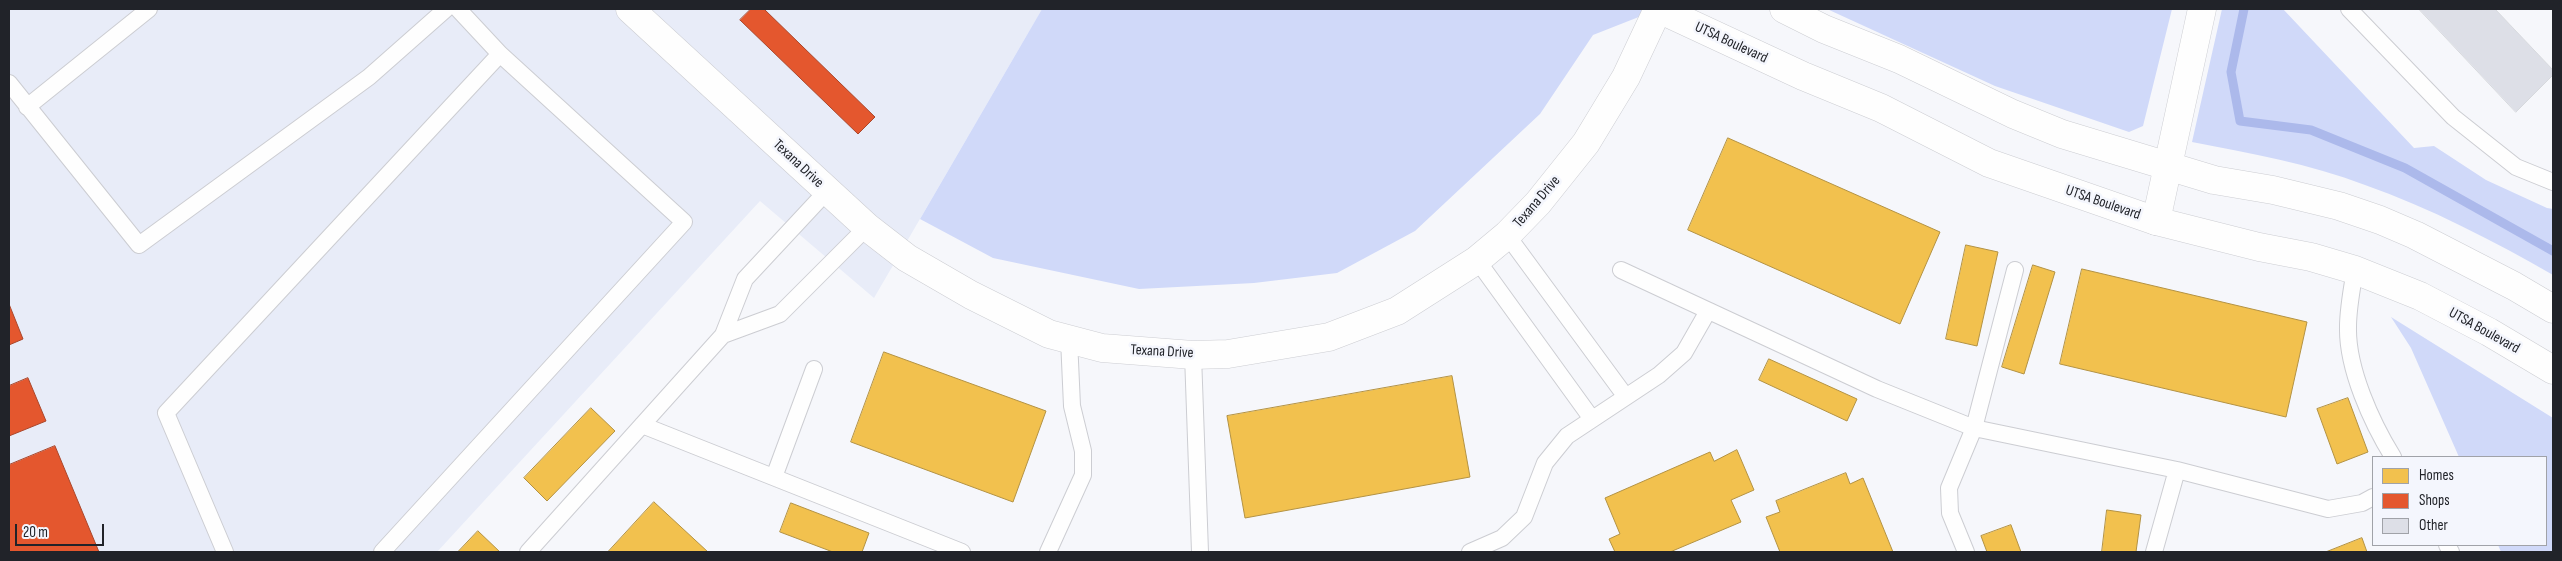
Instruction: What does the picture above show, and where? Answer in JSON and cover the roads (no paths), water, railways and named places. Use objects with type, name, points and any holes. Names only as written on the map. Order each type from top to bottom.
[{"type":"main road","name":"Texana Drive","points":[[630,9],[867,227],[907,258],[971,295],[1049,334],[1102,348],[1193,355],[1228,354],[1329,337],[1397,311],[1477,260],[1507,235],[1538,203],[1586,143],[1626,77],[1659,9]]},
{"type":"main road","name":"UTSA Boulevard","points":[[1659,9],[1803,76],[1881,108],[1989,163],[2156,221],[2259,247],[2311,257],[2355,270],[2428,300],[2489,332],[2553,370]]},
{"type":"main road","points":[[1784,9],[1824,29],[1898,59],[2013,114],[2062,134],[2214,180],[2273,190],[2339,206],[2380,220],[2414,235],[2514,286],[2553,309]]},
{"type":"main road","points":[[2156,221],[2166,166],[2202,9]]},
{"type":"lane","points":[[27,107],[148,9]]},
{"type":"lane","points":[[9,83],[139,245],[369,77],[446,9]]},
{"type":"lane","points":[[382,552],[684,222],[500,54],[458,9]]},
{"type":"lane","points":[[2349,9],[2453,118],[2516,167],[2553,182]]},
{"type":"lane","points":[[225,552],[166,413],[500,54]]},
{"type":"lane","points":[[528,552],[723,335],[745,279],[827,191]]},
{"type":"lane","points":[[723,335],[780,314],[867,227]]},
{"type":"lane","points":[[1507,235],[1626,397]]},
{"type":"lane","points":[[1477,260],[1592,419]]},
{"type":"lane","points":[[1621,270],[1877,390],[1974,428],[2177,470],[2328,508],[2362,503],[2372,498]]},
{"type":"lane","points":[[1966,552],[1950,513],[1949,488],[1974,428],[2015,270]]},
{"type":"lane","points":[[2355,270],[2348,328],[2354,373],[2382,440],[2392,456]]},
{"type":"lane","points":[[1470,552],[1502,538],[1524,517],[1545,462],[1567,436],[1659,375],[1684,353],[1708,311]]},
{"type":"lane","points":[[1048,552],[1083,475],[1083,451],[1072,406],[1069,340]]},
{"type":"lane","points":[[1193,355],[1200,552]]},
{"type":"lane","points":[[774,477],[814,369]]},
{"type":"lane","points":[[642,424],[962,552]]},
{"type":"lane","points":[[2154,552],[2177,470]]},
{"type":"waterway","points":[[2244,9],[2231,72],[2240,121],[2311,130],[2405,168],[2553,251]]}]
